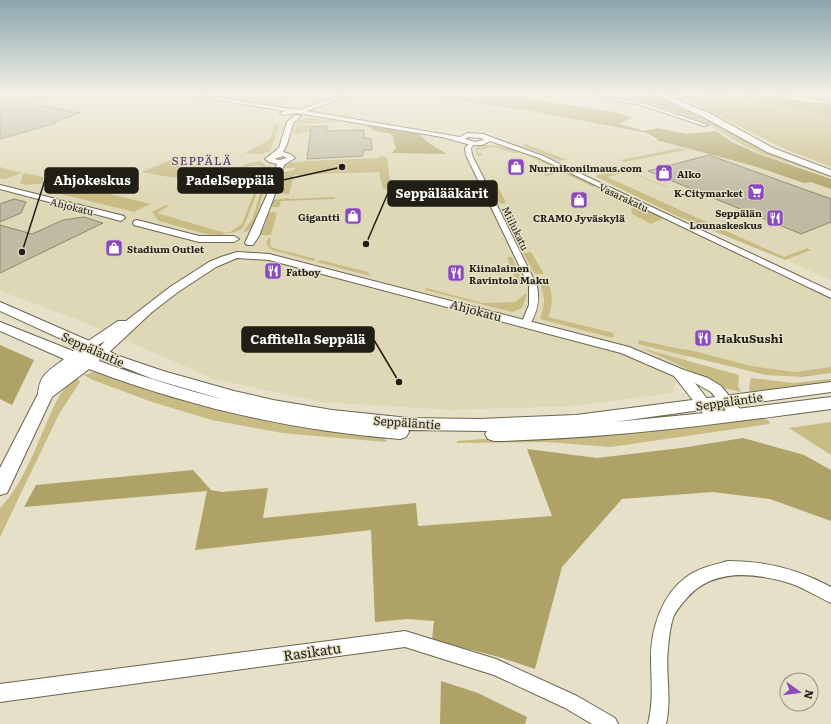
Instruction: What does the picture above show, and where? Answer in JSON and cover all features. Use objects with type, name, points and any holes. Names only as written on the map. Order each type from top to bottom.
[{"type":"main road","points":[[728,128],[770,150],[831,173]]},
{"type":"main road","points":[[738,128],[767,144],[831,168]]},
{"type":"main road","name":"Seppäläntie","points":[[0,306],[88,355],[174,392],[267,416],[332,427],[438,434],[539,434],[580,432],[715,418],[831,403]]},
{"type":"main road","name":"Seppäläntie","points":[[0,326],[88,355],[250,401],[332,416],[409,424],[480,425],[576,421],[831,387]]},
{"type":"main road","points":[[0,487],[46,394],[88,355]]},
{"type":"street","points":[[274,158],[283,148],[289,128]]},
{"type":"street","points":[[396,128],[465,138],[478,135],[485,140]]},
{"type":"street","points":[[465,138],[472,143],[485,140]]},
{"type":"street","name":"Vasarakatu","points":[[485,140],[541,157],[831,295]]},
{"type":"street","name":"Miilukatu","points":[[472,143],[468,148],[469,155],[533,286],[535,300],[530,318],[526,324]]},
{"type":"street","points":[[283,148],[287,158]]},
{"type":"street","points":[[274,158],[287,158]]},
{"type":"street","points":[[274,158],[278,170]]},
{"type":"street","points":[[88,355],[190,279],[222,259],[247,251],[270,197],[278,170],[287,158]]},
{"type":"street","name":"Ahjokatu","points":[[0,187],[130,218],[199,239],[211,246],[214,251],[224,256],[235,255],[269,257],[620,348],[679,373],[703,381],[716,389],[738,415]]},
{"type":"street","points":[[190,279],[214,251],[216,246],[222,242],[236,239],[258,226]]},
{"type":"street","name":"Ahjokatu","points":[[199,239],[246,240],[254,249],[269,257]]},
{"type":"street","name":"Vasarakatu","points":[[735,249],[786,267],[831,287]]},
{"type":"street","name":"Ahjokatu","points":[[679,373],[715,418]]},
{"type":"street","points":[[657,724],[662,697],[659,655],[666,616],[683,589],[705,574],[727,568],[752,568],[781,573],[823,590],[831,595]]},
{"type":"street","name":"Rasikatu","points":[[0,693],[404,639],[496,668],[571,702],[609,724]]},
{"type":"shaded area","points":[[0,128],[383,128],[446,138],[458,144],[498,145],[523,152],[831,296],[831,368],[795,372],[751,366],[690,350],[672,393],[574,406],[451,410],[323,402],[214,379],[76,319],[0,291]]},
{"type":"shaded area","points":[[273,128],[278,128],[270,151],[262,154],[245,153],[269,140]]},
{"type":"shaded area","points":[[294,128],[311,128],[310,131],[294,135]]},
{"type":"shaded area","points":[[370,128],[380,128],[421,134],[421,136],[430,144],[447,154],[392,153],[396,148],[392,134],[372,130]]},
{"type":"shaded area","points":[[422,128],[613,128],[646,135],[656,140],[754,166],[804,183],[811,182],[831,189],[831,280],[586,170],[502,140],[490,133]]},
{"type":"shaded area","points":[[619,128],[633,128],[644,131],[658,128],[686,134],[716,131],[732,142],[759,154],[831,179],[831,189],[811,182],[804,183],[754,166],[656,140],[658,139],[647,133]]},
{"type":"shaded area","points":[[713,128],[731,128],[831,174],[831,177],[762,154],[737,142]]},
{"type":"shaded area","points":[[742,128],[831,128],[831,167],[782,148]]},
{"type":"shaded area","points":[[526,144],[565,159],[569,159],[559,161],[522,146]]},
{"type":"shaded area","points":[[478,145],[494,145],[523,152],[514,153],[488,147],[487,149],[477,150],[478,153],[482,153],[482,155],[478,157],[475,149]]},
{"type":"shaded area","points":[[680,148],[686,150],[624,162],[620,160]]},
{"type":"shaded area","points":[[379,156],[387,157],[391,189],[383,189],[379,172],[294,175],[289,194],[275,192],[281,173],[295,170],[295,168],[283,168],[288,163],[379,158]]},
{"type":"shaded area","points":[[528,156],[595,185],[593,187],[562,172],[546,176],[543,174],[558,170]]},
{"type":"shaded area","points":[[171,160],[222,171],[202,177],[192,178],[162,176],[142,172]]},
{"type":"shaded area","points":[[260,161],[265,165],[266,169],[242,229],[219,235],[206,234],[159,221],[152,212],[165,205],[169,206],[157,213],[225,233],[230,232],[242,224],[264,167],[254,166],[234,171],[220,181],[221,186],[224,189],[223,190],[212,187],[211,183],[246,164]]},
{"type":"shaded area","points":[[271,165],[253,226],[246,232],[243,231],[252,220],[269,166]]},
{"type":"shaded area","points":[[0,167],[22,173],[5,179],[0,178]]},
{"type":"shaded area","points":[[624,170],[668,187],[628,172],[607,177],[784,257],[807,248],[811,250],[785,260],[677,216],[596,177],[597,175]]},
{"type":"shaded area","points":[[26,173],[62,182],[26,185],[20,183],[23,174]]},
{"type":"shaded area","points":[[494,179],[506,203],[500,204],[488,180]]},
{"type":"shaded area","points":[[64,183],[151,204],[134,212],[45,190]]},
{"type":"shaded area","points":[[335,197],[335,199],[281,201],[279,207],[271,206],[274,200],[288,198]]},
{"type":"shaded area","points":[[637,205],[662,217],[662,219],[651,224],[632,214],[631,209]]},
{"type":"shaded area","points":[[272,212],[277,213],[271,235],[259,235],[265,226],[268,214]]},
{"type":"shaded area","points":[[271,238],[270,246],[273,248],[316,259],[313,261],[272,250],[269,248],[266,241]]},
{"type":"shaded area","points":[[531,252],[544,274],[535,274],[523,253]]},
{"type":"shaded area","points":[[507,257],[512,257],[523,283],[517,283]]},
{"type":"shaded area","points":[[320,260],[368,272],[370,276],[317,262]]},
{"type":"shaded area","points":[[539,282],[548,282],[551,291],[552,304],[548,317],[614,333],[613,338],[540,319],[544,300]]},
{"type":"shaded area","points":[[426,288],[483,303],[515,302],[525,294],[527,295],[522,308],[512,312],[425,290]]},
{"type":"shaded area","points":[[639,340],[690,350],[751,366],[795,372],[831,367],[831,373],[802,377],[766,375],[638,344]]},
{"type":"shaded area","points":[[0,345],[34,360],[12,405],[0,399]]},
{"type":"shaded area","points":[[641,348],[739,375],[738,386],[741,392],[723,388],[671,361]]},
{"type":"shaded area","points":[[103,371],[190,402],[268,421],[335,432],[382,437],[387,441],[282,433],[212,420],[152,402],[93,380],[84,375]]},
{"type":"shaded area","points":[[751,378],[793,383],[831,379],[831,381],[750,392],[749,388]]},
{"type":"shaded area","points":[[74,379],[78,379],[80,382],[59,414],[0,537],[0,508],[7,500],[25,471],[60,396],[68,384]]},
{"type":"shaded area","points":[[765,418],[770,422],[769,424],[611,447],[547,442],[457,443],[457,441]]},
{"type":"shaded area","points":[[831,422],[831,455],[789,428]]},
{"type":"shaded area","points":[[743,438],[804,455],[831,470],[831,521],[770,499],[712,492],[622,499],[562,567],[535,669],[499,657],[432,640],[434,621],[408,619],[375,622],[371,530],[195,550],[207,491],[24,507],[36,485],[193,470],[211,490],[222,492],[268,488],[263,518],[416,503],[418,526],[552,516],[527,449],[597,458],[681,448]]},
{"type":"shaded area","points":[[441,681],[478,693],[527,717],[525,724],[440,724]]},
{"type":"building","points":[[0,128],[39,128],[0,139]]},
{"type":"building","points":[[311,128],[327,128],[326,131],[364,130],[364,138],[371,138],[372,150],[363,150],[363,156],[307,159]]},
{"type":"building","name":"K-Citymarket","points":[[709,155],[831,199],[831,222],[801,234],[648,171]]},
{"type":"building","points":[[14,199],[26,202],[21,213],[0,222],[0,204]]},
{"type":"building","points":[[84,217],[103,223],[0,273],[0,225],[32,234],[63,220]]},
{"type":"place","name":"PadelSeppälä","points":[[342,167]]},
{"type":"place","name":"Nurmikonilmaus.com","points":[[516,167]]},
{"type":"place","name":"Alko","points":[[664,173]]},
{"type":"place","name":"K-Citymarket","points":[[756,192]]},
{"type":"place","name":"CRAMO Jyväskylä","points":[[579,200]]},
{"type":"place","name":"Gigantti","points":[[353,216]]},
{"type":"place","name":"Seppälän Lounaskeskus","points":[[775,218]]},
{"type":"place","name":"Seppälääkärit","points":[[366,244]]},
{"type":"place","name":"Stadium Outlet","points":[[114,248]]},
{"type":"place","name":"Ahjokeskus","points":[[22,252]]},
{"type":"place","name":"Fatboy","points":[[273,271]]},
{"type":"place","name":"Kiinalainen Ravintola Maku","points":[[456,273]]},
{"type":"place","name":"HakuSushi","points":[[703,338]]},
{"type":"place","name":"Caffitella Seppälä","points":[[399,382]]},
{"type":"district","name":"SEPPÄLÄ","points":[[202,160]]}]
